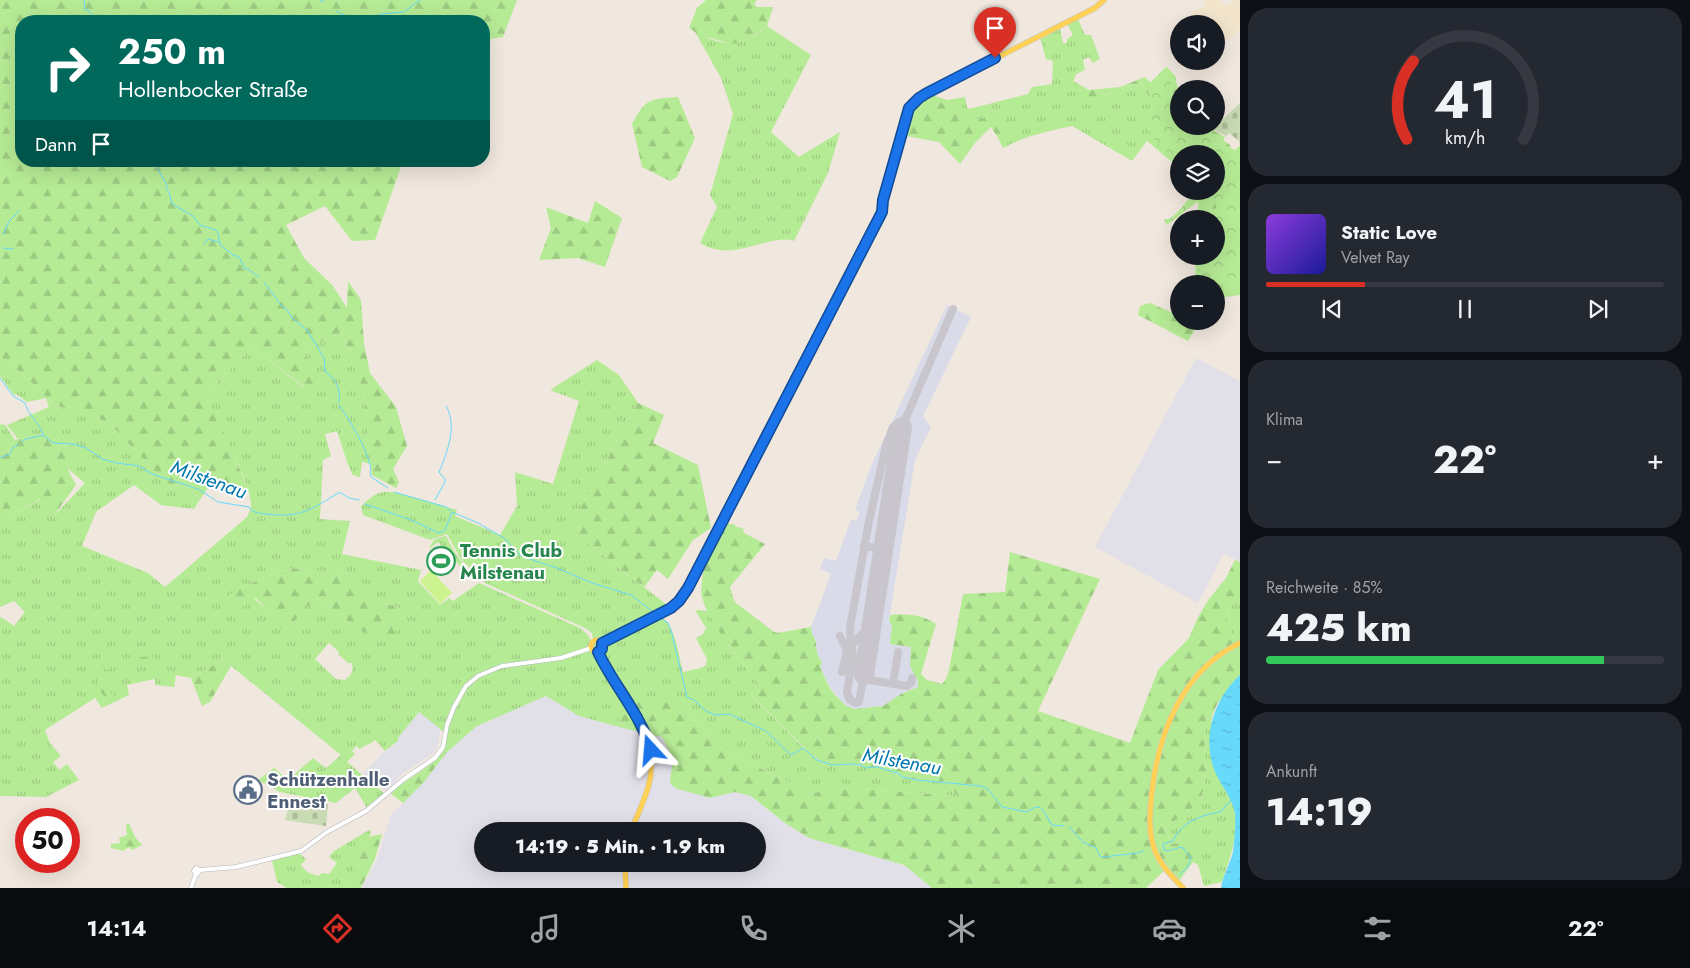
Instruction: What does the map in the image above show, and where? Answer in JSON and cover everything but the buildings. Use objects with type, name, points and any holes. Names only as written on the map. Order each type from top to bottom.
[{"type":"main road","points":[[602,643],[658,616],[675,604],[686,592],[874,224],[883,200],[905,119],[913,104],[927,93],[1095,8],[1104,0]]},
{"type":"main road","points":[[602,643],[599,640],[594,641],[591,644],[591,648],[598,652],[607,671],[641,723],[651,750],[648,787],[634,822]]},
{"type":"main road","points":[[598,652],[602,649],[602,643]]},
{"type":"main road","points":[[1183,888],[1160,860],[1152,839],[1151,803],[1158,759],[1174,709],[1188,686],[1214,658],[1240,643]]},
{"type":"main road","points":[[625,872],[626,888]]},
{"type":"street","points":[[191,888],[198,872],[236,867],[294,854],[308,847],[327,832],[366,811],[404,779],[439,754],[443,747],[447,725],[454,707],[466,686],[478,676],[502,666],[561,658],[591,648]]},
{"type":"shaded area","points":[[1219,0],[1226,7],[1235,0],[1240,0],[1240,31],[1225,40],[1225,15],[1191,15],[1190,13],[1206,6],[1203,1]]},
{"type":"shaded area","points":[[947,305],[971,317],[923,416],[931,427],[915,460],[889,620],[892,625],[890,644],[911,647],[910,666],[918,681],[918,687],[901,694],[883,706],[855,709],[846,706],[828,684],[820,666],[822,662],[816,654],[816,640],[811,634],[811,627],[831,574],[820,569],[824,558],[836,561],[851,519],[856,521],[860,512],[855,510],[871,466]]},
{"type":"shaded area","points":[[1196,358],[1240,381],[1240,562],[1224,553],[1198,603],[1095,547]]},
{"type":"shaded area","points":[[546,696],[579,716],[662,737],[673,758],[670,782],[710,798],[735,792],[751,796],[785,823],[809,838],[904,865],[932,888],[362,888],[377,859],[391,815],[424,782],[447,752],[477,726]]},
{"type":"shaded area","points":[[419,712],[441,729],[437,748],[432,754],[401,775],[386,791],[363,773],[377,758],[398,741],[398,738]]},
{"type":"green space","points":[[0,0],[517,0],[503,37],[490,39],[490,15],[15,15],[15,167],[401,167],[375,240],[352,241],[325,206],[286,225],[304,258],[333,286],[347,308],[348,281],[361,300],[364,344],[370,373],[396,407],[407,446],[393,469],[399,482],[396,488],[372,475],[363,389],[341,332],[303,351],[321,381],[304,387],[252,347],[204,396],[228,440],[249,492],[208,488],[199,501],[191,488],[165,483],[109,422],[55,405],[0,356]]},
{"type":"green space","points":[[706,0],[757,0],[754,4],[757,7],[773,7],[767,26],[752,38],[733,44],[701,36],[689,28],[697,8]]},
{"type":"green space","points":[[1078,19],[1085,35],[1091,35],[1100,59],[1093,63],[1089,57],[1083,60],[1085,70],[1076,74],[1071,89],[1083,91],[1084,100],[1096,99],[1135,84],[1143,86],[1152,101],[1148,126],[1166,152],[1170,149],[1170,160],[1147,141],[1132,161],[1072,126],[1028,137],[1003,148],[998,138],[1014,125],[991,110],[985,118],[969,121],[965,118],[966,110],[919,98],[927,93],[947,100],[965,97],[969,109],[1028,94],[1032,87],[1052,84],[1053,61],[1046,59],[1040,37],[1060,28],[1063,43],[1067,43],[1067,39],[1073,35],[1067,24]]},
{"type":"green space","points":[[767,26],[811,55],[771,132],[799,157],[840,132],[828,173],[794,241],[771,241],[741,249],[717,250],[700,243],[717,207],[710,195],[733,114],[721,78],[695,32],[715,41],[730,43],[744,41],[753,37]]},
{"type":"green space","points":[[1166,67],[1170,80],[1170,135],[1202,135],[1220,145],[1170,145],[1170,156],[1151,136],[1148,125],[1140,123],[1151,106],[1151,98],[1146,87]]},
{"type":"green space","points":[[1167,67],[1176,77],[1176,80],[1170,80],[1170,135],[1192,135],[1176,145],[1170,145],[1170,149],[1165,152],[1151,136],[1148,126],[1140,123],[1150,112],[1152,101],[1143,86],[1135,84],[1096,99],[1084,100],[1082,91],[1071,89],[1073,81],[1089,90],[1120,87],[1145,77],[1151,83]]},
{"type":"green space","points":[[678,97],[695,138],[677,177],[670,181],[642,167],[632,124],[641,109],[650,102],[661,98]]},
{"type":"green space","points":[[919,98],[964,108],[966,110],[965,118],[969,120],[985,118],[991,110],[1015,125],[998,138],[991,127],[975,143],[960,164],[939,142],[901,135],[905,119]]},
{"type":"green space","points":[[1240,103],[1240,147],[1239,141],[1229,133],[1226,136],[1224,135],[1225,117]]},
{"type":"green space","points":[[1192,135],[1185,145],[1177,145]]},
{"type":"green space","points":[[1192,135],[1222,135],[1225,137],[1223,140],[1231,148],[1235,150],[1240,147],[1240,293],[1225,287],[1225,275],[1195,275],[1196,265],[1225,265],[1225,210],[1198,210],[1198,200],[1225,200],[1225,179],[1227,176],[1225,171],[1225,145],[1210,145]]},
{"type":"green space","points":[[1225,149],[1232,158],[1240,159],[1240,295],[1225,297],[1225,275],[1199,275],[1200,265],[1225,265],[1225,210],[1217,210],[1214,200],[1225,200]]},
{"type":"green space","points":[[1200,200],[1187,210],[1180,210],[1187,201]]},
{"type":"green space","points":[[595,201],[622,218],[605,267],[578,258],[539,260],[551,228],[546,207],[588,223]]},
{"type":"green space","points":[[1170,218],[1170,223],[1167,225],[1164,220]]},
{"type":"green space","points":[[1150,303],[1170,312],[1170,330],[1195,330],[1188,341],[1138,315],[1140,306]]},
{"type":"green space","points":[[341,332],[363,389],[371,464],[362,462],[360,477],[353,475],[348,465],[337,431],[325,434],[331,456],[323,460],[320,519],[350,521],[342,554],[421,570],[418,581],[440,605],[449,598],[453,601],[479,583],[580,628],[590,637],[590,645],[593,641],[592,633],[587,629],[485,583],[461,559],[447,534],[430,540],[363,515],[361,507],[365,502],[380,493],[398,493],[457,510],[455,516],[500,535],[517,506],[515,472],[553,484],[579,401],[550,390],[597,360],[619,375],[638,403],[569,529],[671,608],[660,615],[670,626],[673,633],[683,672],[706,665],[707,659],[696,638],[703,634],[706,628],[695,610],[708,611],[729,646],[761,686],[751,695],[817,760],[843,765],[851,764],[869,768],[885,768],[903,777],[917,780],[949,782],[957,796],[849,788],[811,793],[725,751],[683,708],[618,719],[627,729],[579,716],[546,696],[477,726],[447,752],[443,751],[446,746],[444,744],[445,733],[419,712],[398,738],[398,741],[385,751],[375,740],[360,749],[356,746],[352,751],[355,754],[347,762],[384,793],[367,808],[355,788],[336,803],[280,792],[258,780],[274,768],[288,780],[313,758],[326,768],[341,755],[222,660],[191,678],[176,675],[174,687],[155,685],[155,679],[127,685],[129,695],[102,708],[95,698],[45,730],[50,743],[61,756],[53,762],[59,770],[67,764],[79,780],[46,797],[0,796],[0,618],[14,626],[25,612],[14,601],[0,607],[0,522],[41,499],[53,517],[85,483],[67,468],[81,449],[71,445],[52,443],[43,434],[18,439],[7,425],[49,407],[46,398],[27,402],[16,394],[14,395],[0,376],[0,356],[55,405],[109,422],[165,483],[191,488],[199,501],[194,509],[161,505],[134,485],[96,512],[82,546],[148,573],[165,587],[247,517],[251,508],[250,497],[240,468],[204,396],[252,347],[303,387],[320,380],[303,351]],"holes":[[[291,568],[346,573],[351,588],[358,594],[405,610],[354,627],[327,604],[315,598],[270,628],[279,616],[266,609],[241,587]],[[329,643],[348,663],[352,663],[352,673],[345,680],[336,679],[315,659]]]},
{"type":"green space","points":[[638,403],[664,415],[653,443],[698,465],[711,528],[693,540],[668,579],[657,570],[644,587],[569,529]]},
{"type":"green space","points":[[0,425],[6,426],[15,440],[6,454],[0,457]]},
{"type":"green space","points":[[43,434],[52,443],[71,445],[81,449],[67,468],[76,485],[53,517],[40,499],[0,522],[0,457],[6,454],[15,440]]},
{"type":"green space","points":[[724,520],[734,524],[736,527],[743,528],[744,533],[765,544],[730,587],[736,603],[774,632],[778,633],[811,627],[817,652],[822,662],[820,666],[828,685],[846,706],[855,709],[883,706],[901,694],[918,687],[918,681],[910,666],[911,647],[890,644],[892,625],[889,620],[890,615],[914,615],[936,624],[921,674],[927,680],[942,684],[949,670],[963,594],[1005,592],[1010,552],[1100,579],[1038,711],[1130,743],[1158,670],[1189,638],[1198,617],[1209,599],[1226,578],[1235,560],[1240,562],[1240,594],[1234,599],[1228,609],[1227,620],[1233,639],[1237,620],[1240,619],[1240,675],[1217,704],[1212,716],[1206,720],[1204,756],[1207,769],[1201,801],[1164,829],[1173,844],[1195,841],[1198,855],[1179,881],[1168,867],[1146,888],[932,888],[904,865],[809,838],[785,823],[751,796],[735,792],[710,798],[675,788],[670,783],[673,758],[662,737],[627,729],[618,719],[636,692],[683,708],[725,751],[811,793],[849,788],[957,796],[948,782],[917,780],[877,767],[865,768],[861,765],[851,764],[832,765],[823,762],[811,755],[751,695],[761,686],[711,619],[702,597],[701,586],[704,566],[701,564]]},
{"type":"green space","points":[[446,536],[457,555],[470,571],[460,566],[438,542],[429,549],[435,540]]},
{"type":"green space","points":[[291,568],[346,573],[351,588],[358,594],[405,610],[391,644],[354,627],[327,604],[315,598],[288,628],[269,628],[279,616],[266,609],[256,598],[239,609],[222,600],[241,587]]},
{"type":"green space","points":[[431,570],[452,593],[440,604],[420,581]]},
{"type":"green space","points":[[1240,594],[1240,619],[1237,620],[1233,640],[1228,627],[1227,615],[1234,599]]},
{"type":"green space","points":[[154,657],[154,661],[119,662],[107,670],[101,682],[106,690],[114,695],[111,700],[104,696],[96,686],[106,667],[97,662]]},
{"type":"green space","points":[[222,660],[231,666],[210,702],[202,706],[191,678]]},
{"type":"green space","points":[[1212,716],[1211,755],[1218,777],[1233,805],[1236,824],[1232,849],[1222,882],[1204,886],[1198,865],[1193,862],[1198,855],[1173,844],[1164,829],[1201,801],[1207,769],[1204,756],[1206,720]]},
{"type":"green space","points":[[443,751],[447,752],[424,782],[403,803],[390,793],[433,762]]},
{"type":"green space","points":[[292,797],[328,804],[326,826],[285,820]]},
{"type":"green space","points":[[129,823],[135,837],[142,845],[132,850],[129,847],[123,851],[111,848],[111,844],[120,843],[119,838],[127,835],[126,824]]},
{"type":"green space","points":[[369,830],[371,833],[346,888],[287,888],[277,882],[272,860],[299,853],[306,859],[301,865],[307,872],[318,876],[322,873],[329,874],[337,863],[329,857],[334,851]]},
{"type":"green space","points":[[382,834],[375,859],[361,888],[346,888],[369,837]]},
{"type":"water","points":[[1240,675],[1240,888],[1221,888],[1233,852],[1235,814],[1230,799],[1212,763],[1210,735],[1216,709],[1223,696]]},
{"type":"waterway","points":[[84,0],[85,9],[92,15]]},
{"type":"waterway","points":[[320,0],[324,2]]},
{"type":"waterway","points":[[379,15],[404,12],[420,0]]},
{"type":"waterway","points":[[336,11],[343,15]]},
{"type":"waterway","points":[[158,167],[167,185],[166,189],[169,192],[172,204],[193,216],[200,225],[216,230],[220,245],[233,255],[239,257],[245,269],[259,277]]},
{"type":"waterway","points":[[3,234],[9,221],[20,210]]},
{"type":"waterway","points":[[204,244],[208,239],[218,242]]},
{"type":"waterway","points":[[3,248],[13,249]]},
{"type":"waterway","points":[[264,282],[292,318],[307,330],[324,358],[325,371],[337,384],[339,402]]},
{"type":"waterway","points":[[0,378],[13,396],[25,403],[43,434]]},
{"type":"waterway","points":[[339,405],[365,449],[371,477],[388,488]]},
{"type":"waterway","points":[[435,500],[445,482],[445,479],[439,472],[448,448],[451,430],[451,422],[446,406]]},
{"type":"waterway","name":"Milstenau","points":[[22,442],[26,439],[43,435],[53,443],[73,444],[86,448],[102,459],[139,466],[152,474],[198,489],[218,502],[249,507],[259,513],[297,514],[320,504],[338,493],[359,500]]},
{"type":"waterway","name":"Milstenau","points":[[0,458],[10,454],[13,447],[18,445]]},
{"type":"waterway","points":[[394,492],[446,507],[451,511]]},
{"type":"waterway","name":"Milstenau","points":[[365,504],[411,520],[439,533],[445,530],[452,512],[478,523],[504,538],[521,556],[557,568],[592,583],[631,595],[656,614]]},
{"type":"waterway","name":"Milstenau","points":[[659,617],[668,623],[671,630],[687,697],[694,700],[706,711],[715,715],[729,714],[766,731],[791,755],[803,748],[817,760],[832,765],[851,764],[861,765],[865,768],[877,767],[917,780],[981,786],[988,789],[1002,807],[1027,812],[1037,807],[1043,810],[1052,825],[1064,826]]},
{"type":"waterway","name":"Milstenau","points":[[1180,874],[1187,868],[1191,858],[1182,847],[1167,851],[1164,850],[1163,844],[1173,841],[1182,828],[1191,821],[1222,811],[1231,801]]},
{"type":"waterway","name":"Milstenau","points":[[1069,827],[1083,842],[1096,848],[1100,856],[1103,857],[1143,851]]},
{"type":"taxiway","points":[[886,446],[893,427],[902,427],[953,309]]},
{"type":"taxiway","points":[[864,675],[859,702],[856,703],[850,700],[847,692],[853,657],[850,632],[851,622],[869,521],[886,446],[893,443],[899,448]]},
{"type":"taxiway","points":[[864,546],[883,549]]},
{"type":"taxiway","points":[[850,647],[872,623]]},
{"type":"taxiway","points":[[840,636],[847,650],[842,672]]},
{"type":"taxiway","points":[[893,684],[898,652]]},
{"type":"taxiway","points":[[853,657],[859,662],[866,658]]},
{"type":"taxiway","points":[[864,675],[869,680],[907,686],[911,683],[912,678]]},
{"type":"runway","points":[[864,675],[902,427]]},
{"type":"place","name":"Tennis Club Milstenau","points":[[441,561]]},
{"type":"place","name":"Schützenhalle Ennest","points":[[248,790]]},
{"type":"route","points":[[651,750],[641,723],[607,671],[598,652],[603,647],[602,643],[660,615],[679,601],[686,592],[874,224],[882,212],[883,200],[909,108],[927,93],[995,58]]}]
